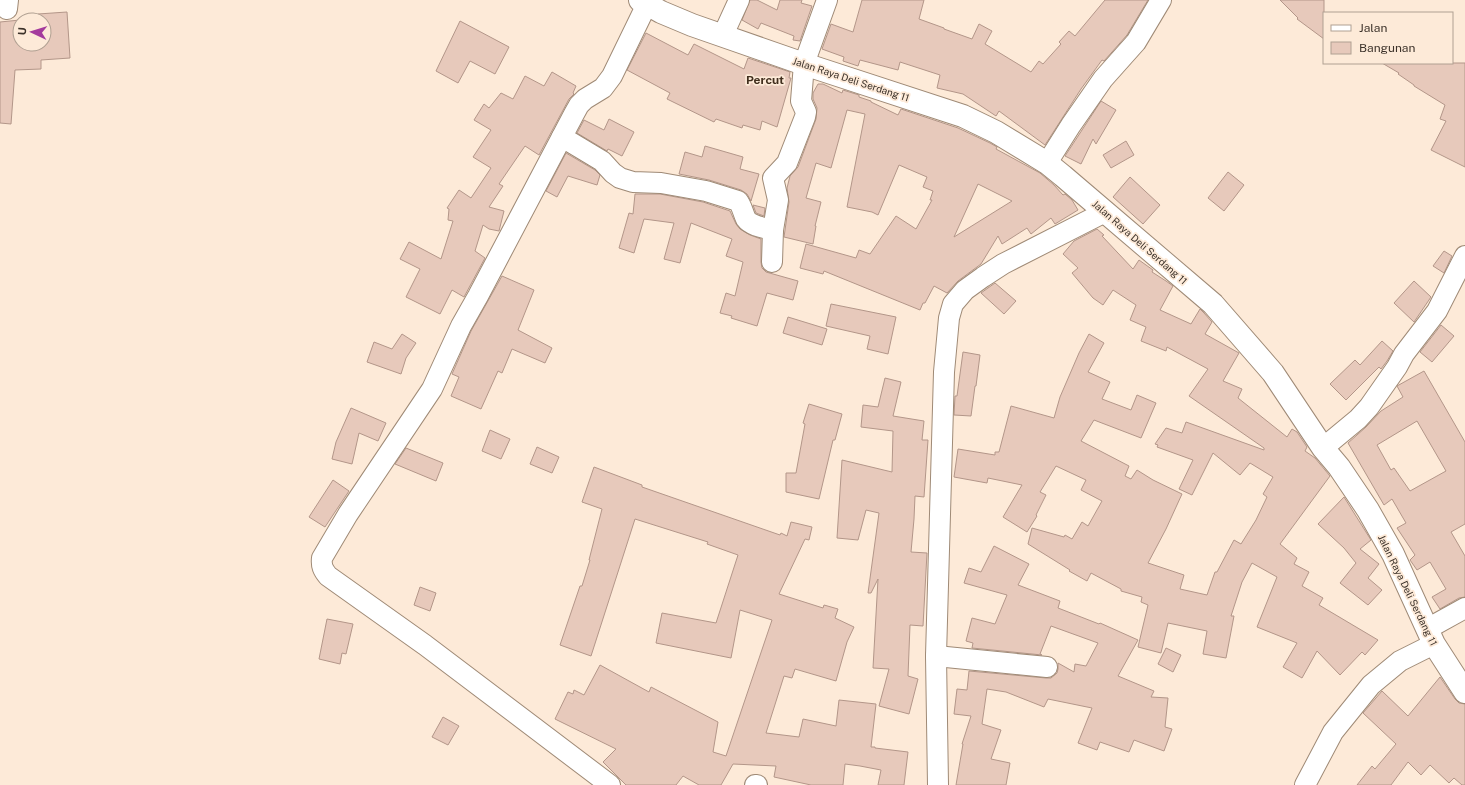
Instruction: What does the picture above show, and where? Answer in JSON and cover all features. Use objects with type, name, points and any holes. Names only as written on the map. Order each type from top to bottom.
[{"type":"street","points":[[723,35],[738,0]]},
{"type":"street","points":[[772,262],[773,230],[778,200],[773,178],[787,163],[798,137],[806,112],[801,101],[804,64],[827,0]]},
{"type":"street","points":[[1047,163],[1103,79],[1136,42],[1161,0]]},
{"type":"street","points":[[610,785],[425,645],[328,576],[321,564],[322,558],[348,514],[432,389],[461,326],[579,105],[585,99],[602,88],[612,76],[644,2]]},
{"type":"street","name":"Jalan Raya Deli Serdang 11","points":[[644,2],[661,12],[692,25],[804,64],[963,116],[996,132],[1047,163],[1213,304],[1273,373],[1323,448],[1339,467],[1368,510],[1393,554],[1431,637],[1465,692]]},
{"type":"street","points":[[562,136],[602,161],[620,178],[633,182],[661,183],[706,190],[738,201],[746,219],[751,223],[773,230]]},
{"type":"street","points":[[938,785],[936,656],[944,372],[949,318],[953,304],[965,290],[1003,264],[1105,212]]},
{"type":"street","points":[[1323,448],[1370,407],[1398,367],[1404,354],[1436,311],[1465,256]]},
{"type":"street","points":[[1305,785],[1333,732],[1371,685],[1465,608]]},
{"type":"street","points":[[936,656],[1047,667]]},
{"type":"building","points":[[750,0],[757,0],[777,10],[780,0],[802,0],[801,3],[812,6],[800,41],[793,40],[794,36],[761,23],[758,29],[742,20]]},
{"type":"building","points":[[862,0],[924,0],[919,19],[972,39],[979,24],[992,31],[985,44],[1031,72],[1039,61],[1043,64],[1061,44],[1059,42],[1069,31],[1075,36],[1105,0],[1148,0],[1127,35],[1104,61],[1102,60],[1081,89],[1045,145],[999,111],[996,116],[963,94],[937,88],[940,75],[900,62],[898,70],[860,60],[858,66],[843,61],[844,57],[822,49],[831,24],[853,32]]},
{"type":"building","points":[[1280,0],[1324,0],[1323,38],[1297,19],[1298,18]]},
{"type":"building","points":[[67,12],[70,58],[41,60],[41,69],[15,70],[11,124],[0,123],[0,22],[12,21],[12,52],[52,52],[52,13]]},
{"type":"building","points":[[460,21],[509,47],[495,74],[470,61],[458,83],[436,71]]},
{"type":"building","points":[[646,33],[688,55],[694,44],[744,69],[748,58],[790,72],[789,78],[791,78],[777,127],[762,121],[760,130],[743,125],[742,128],[716,119],[714,122],[667,99],[670,93],[627,70]]},
{"type":"building","points":[[1465,63],[1465,167],[1431,150],[1446,121],[1440,119],[1445,105],[1414,86],[1398,74],[1399,73],[1384,64]]},
{"type":"building","points":[[552,72],[576,86],[573,93],[574,94],[569,99],[539,155],[525,146],[499,184],[503,186],[489,207],[504,211],[499,231],[489,229],[483,225],[475,251],[485,258],[464,297],[452,290],[440,314],[406,297],[420,269],[400,259],[409,242],[441,259],[453,221],[448,220],[449,209],[447,208],[459,190],[471,198],[491,168],[473,157],[491,130],[474,120],[484,104],[489,108],[501,93],[513,99],[525,76],[544,86]]},
{"type":"building","points":[[818,84],[823,84],[842,93],[843,90],[859,95],[859,97],[871,101],[898,115],[901,109],[958,128],[990,143],[997,147],[996,149],[1040,173],[1063,195],[1065,194],[1072,200],[1078,210],[1055,224],[1051,218],[1031,234],[1027,228],[1002,244],[998,236],[981,264],[958,281],[947,293],[934,286],[920,310],[824,271],[823,274],[800,268],[806,244],[856,258],[859,250],[870,254],[896,216],[916,229],[932,200],[930,200],[933,191],[923,187],[927,177],[899,165],[878,215],[872,212],[847,207],[865,114],[847,110],[831,168],[816,163],[806,198],[821,202],[815,226],[813,244],[784,237],[789,202],[787,188],[790,176],[798,167],[816,119],[817,108],[813,99],[813,93]],"holes":[[[978,184],[1012,201],[954,237]]]},
{"type":"building","points":[[1101,101],[1116,110],[1096,144],[1093,139],[1081,164],[1065,156]]},
{"type":"building","points":[[609,119],[634,132],[622,156],[608,149],[607,151],[577,133],[584,120],[604,130]]},
{"type":"building","points":[[1126,141],[1134,155],[1111,168],[1103,155]]},
{"type":"building","points":[[705,146],[743,157],[740,169],[759,174],[751,201],[747,194],[741,190],[709,180],[679,174],[685,152],[702,157]]},
{"type":"building","points":[[566,153],[595,170],[600,175],[597,185],[568,176],[557,197],[546,191]]},
{"type":"building","points":[[1228,172],[1244,185],[1224,211],[1208,198]]},
{"type":"building","points":[[1130,177],[1160,205],[1143,224],[1113,197]]},
{"type":"building","points":[[635,194],[660,194],[703,202],[730,211],[740,229],[761,239],[762,268],[766,272],[798,281],[793,300],[767,293],[757,326],[720,313],[726,293],[735,296],[743,262],[726,256],[732,239],[691,223],[680,263],[664,259],[674,223],[644,219],[634,253],[619,248],[629,213],[633,214]]},
{"type":"building","points":[[753,205],[765,208],[764,216],[756,213]]},
{"type":"building","points":[[1097,229],[1133,269],[1139,260],[1153,270],[1152,272],[1173,286],[1160,310],[1191,324],[1200,309],[1204,313],[1212,322],[1205,334],[1239,353],[1223,381],[1242,389],[1238,398],[1287,437],[1292,429],[1297,432],[1307,447],[1305,451],[1315,458],[1330,476],[1280,544],[1297,558],[1294,564],[1309,572],[1302,586],[1323,598],[1319,605],[1378,640],[1365,655],[1362,652],[1340,675],[1317,651],[1302,678],[1283,667],[1297,643],[1257,627],[1277,577],[1252,563],[1242,582],[1231,616],[1234,616],[1226,658],[1203,654],[1207,631],[1168,623],[1161,653],[1138,647],[1148,605],[1141,602],[1142,597],[1121,591],[1121,589],[1091,573],[1087,581],[1028,544],[1032,528],[1064,537],[1065,535],[1072,539],[1082,522],[1088,526],[1102,501],[1081,490],[1086,480],[1056,466],[1040,492],[1046,495],[1036,515],[1037,516],[1027,532],[1003,517],[1022,485],[988,478],[987,483],[954,477],[958,449],[995,455],[995,452],[999,452],[1011,406],[1054,418],[1060,397],[1089,334],[1104,343],[1088,372],[1110,382],[1102,399],[1131,410],[1137,395],[1156,403],[1141,438],[1094,420],[1081,441],[1129,466],[1125,476],[1131,479],[1137,470],[1153,480],[1182,494],[1148,563],[1184,575],[1180,589],[1207,595],[1215,572],[1217,572],[1234,540],[1241,544],[1256,520],[1267,497],[1263,494],[1273,477],[1250,463],[1240,475],[1213,453],[1192,495],[1179,489],[1193,460],[1157,447],[1158,445],[1155,444],[1166,428],[1182,433],[1186,422],[1264,450],[1264,448],[1189,396],[1208,369],[1167,347],[1166,351],[1141,341],[1146,327],[1130,320],[1136,305],[1113,290],[1103,305],[1093,298],[1072,273],[1078,268],[1063,254],[1074,241]]},
{"type":"building","points":[[1444,251],[1452,256],[1444,273],[1433,266]]},
{"type":"building","points":[[502,276],[534,290],[518,330],[552,348],[545,363],[512,349],[502,373],[498,371],[481,409],[451,396],[459,377],[452,374],[471,331]]},
{"type":"building","points":[[1414,281],[1431,297],[1414,322],[1394,303]]},
{"type":"building","points":[[995,283],[1016,301],[1004,314],[981,293]]},
{"type":"building","points":[[831,304],[896,317],[888,354],[867,349],[870,336],[826,326]]},
{"type":"building","points":[[788,317],[827,329],[822,345],[783,333]]},
{"type":"building","points":[[1441,325],[1454,336],[1432,362],[1420,352]]},
{"type":"building","points":[[402,334],[416,343],[406,358],[401,374],[367,362],[374,342],[392,349]]},
{"type":"building","points":[[1382,341],[1393,351],[1387,361],[1381,369],[1379,367],[1346,400],[1330,384],[1355,360],[1360,365]]},
{"type":"building","points":[[963,352],[980,355],[971,416],[954,415],[955,396],[957,396]]},
{"type":"building","points":[[1424,371],[1465,442],[1465,524],[1451,532],[1465,556],[1465,597],[1459,598],[1440,609],[1432,597],[1446,589],[1430,562],[1417,570],[1410,560],[1415,555],[1397,528],[1406,523],[1392,499],[1384,505],[1348,443],[1381,411],[1403,397],[1397,386]],"holes":[[[1417,421],[1446,471],[1410,491],[1394,468],[1391,470],[1377,445]]]},
{"type":"building","points":[[885,378],[901,382],[893,416],[924,421],[922,440],[928,440],[924,497],[915,496],[911,552],[927,553],[923,626],[910,625],[908,676],[918,679],[909,714],[879,706],[889,669],[873,668],[878,579],[871,593],[868,593],[879,513],[866,510],[858,540],[837,538],[842,460],[892,472],[893,431],[861,427],[863,405],[878,407]]},
{"type":"building","points":[[809,404],[842,414],[835,440],[833,440],[819,499],[786,492],[786,473],[796,473],[805,424],[803,423]]},
{"type":"building","points":[[351,408],[386,423],[378,441],[359,433],[352,464],[332,459],[336,442]]},
{"type":"building","points":[[490,430],[510,439],[501,459],[482,451]]},
{"type":"building","points":[[537,447],[559,457],[552,473],[530,464]]},
{"type":"building","points":[[406,448],[443,463],[436,481],[395,464]]},
{"type":"building","points":[[594,467],[642,485],[642,487],[780,535],[781,533],[787,536],[791,522],[812,527],[809,540],[805,539],[779,594],[823,608],[824,605],[838,609],[835,618],[854,627],[847,642],[836,681],[795,669],[792,678],[784,676],[766,733],[799,737],[803,719],[836,726],[839,700],[876,704],[871,747],[908,752],[904,785],[878,785],[881,770],[845,764],[843,785],[811,785],[774,777],[776,766],[733,764],[721,785],[699,785],[683,776],[676,785],[626,785],[603,762],[616,749],[555,719],[568,692],[573,694],[574,690],[584,695],[600,665],[649,692],[651,687],[718,722],[713,752],[726,756],[772,620],[740,610],[731,658],[656,643],[662,613],[716,623],[738,555],[707,544],[708,542],[635,519],[591,656],[560,645],[580,586],[582,586],[590,560],[602,509],[582,502]]},
{"type":"building","points":[[333,480],[349,491],[325,527],[309,517]]},
{"type":"building","points":[[1344,497],[1371,540],[1360,549],[1379,564],[1368,578],[1382,590],[1368,605],[1340,583],[1356,563],[1344,548],[1318,524]]},
{"type":"building","points":[[994,546],[1029,564],[1018,585],[1060,601],[1058,608],[1099,624],[1100,623],[1138,640],[1118,676],[1154,691],[1151,697],[1168,698],[1165,727],[1172,729],[1164,751],[1134,740],[1129,752],[1100,742],[1097,750],[1078,743],[1092,708],[1048,699],[1044,707],[1006,692],[987,689],[982,724],[1001,730],[991,759],[1010,763],[1006,785],[956,785],[962,744],[971,716],[954,714],[957,689],[967,690],[969,671],[1051,678],[1057,673],[1058,663],[1074,672],[1075,664],[1086,666],[1098,643],[1051,626],[1040,654],[1042,655],[972,648],[973,643],[966,641],[972,618],[995,624],[1007,595],[964,583],[969,568],[981,572]]},
{"type":"building","points":[[420,587],[436,593],[430,611],[414,605]]},
{"type":"building","points":[[327,619],[353,624],[346,654],[342,653],[340,664],[319,659]]},
{"type":"building","points":[[1166,648],[1181,655],[1173,672],[1158,664]]},
{"type":"building","points":[[1440,677],[1455,699],[1459,703],[1465,704],[1465,785],[1462,785],[1454,778],[1449,783],[1430,765],[1421,775],[1408,762],[1391,785],[1357,785],[1372,766],[1375,769],[1396,744],[1363,713],[1382,691],[1408,716]]},
{"type":"building","points":[[443,717],[459,726],[448,745],[432,737]]},
{"type":"district","name":"Percut","points":[[765,80]]}]
